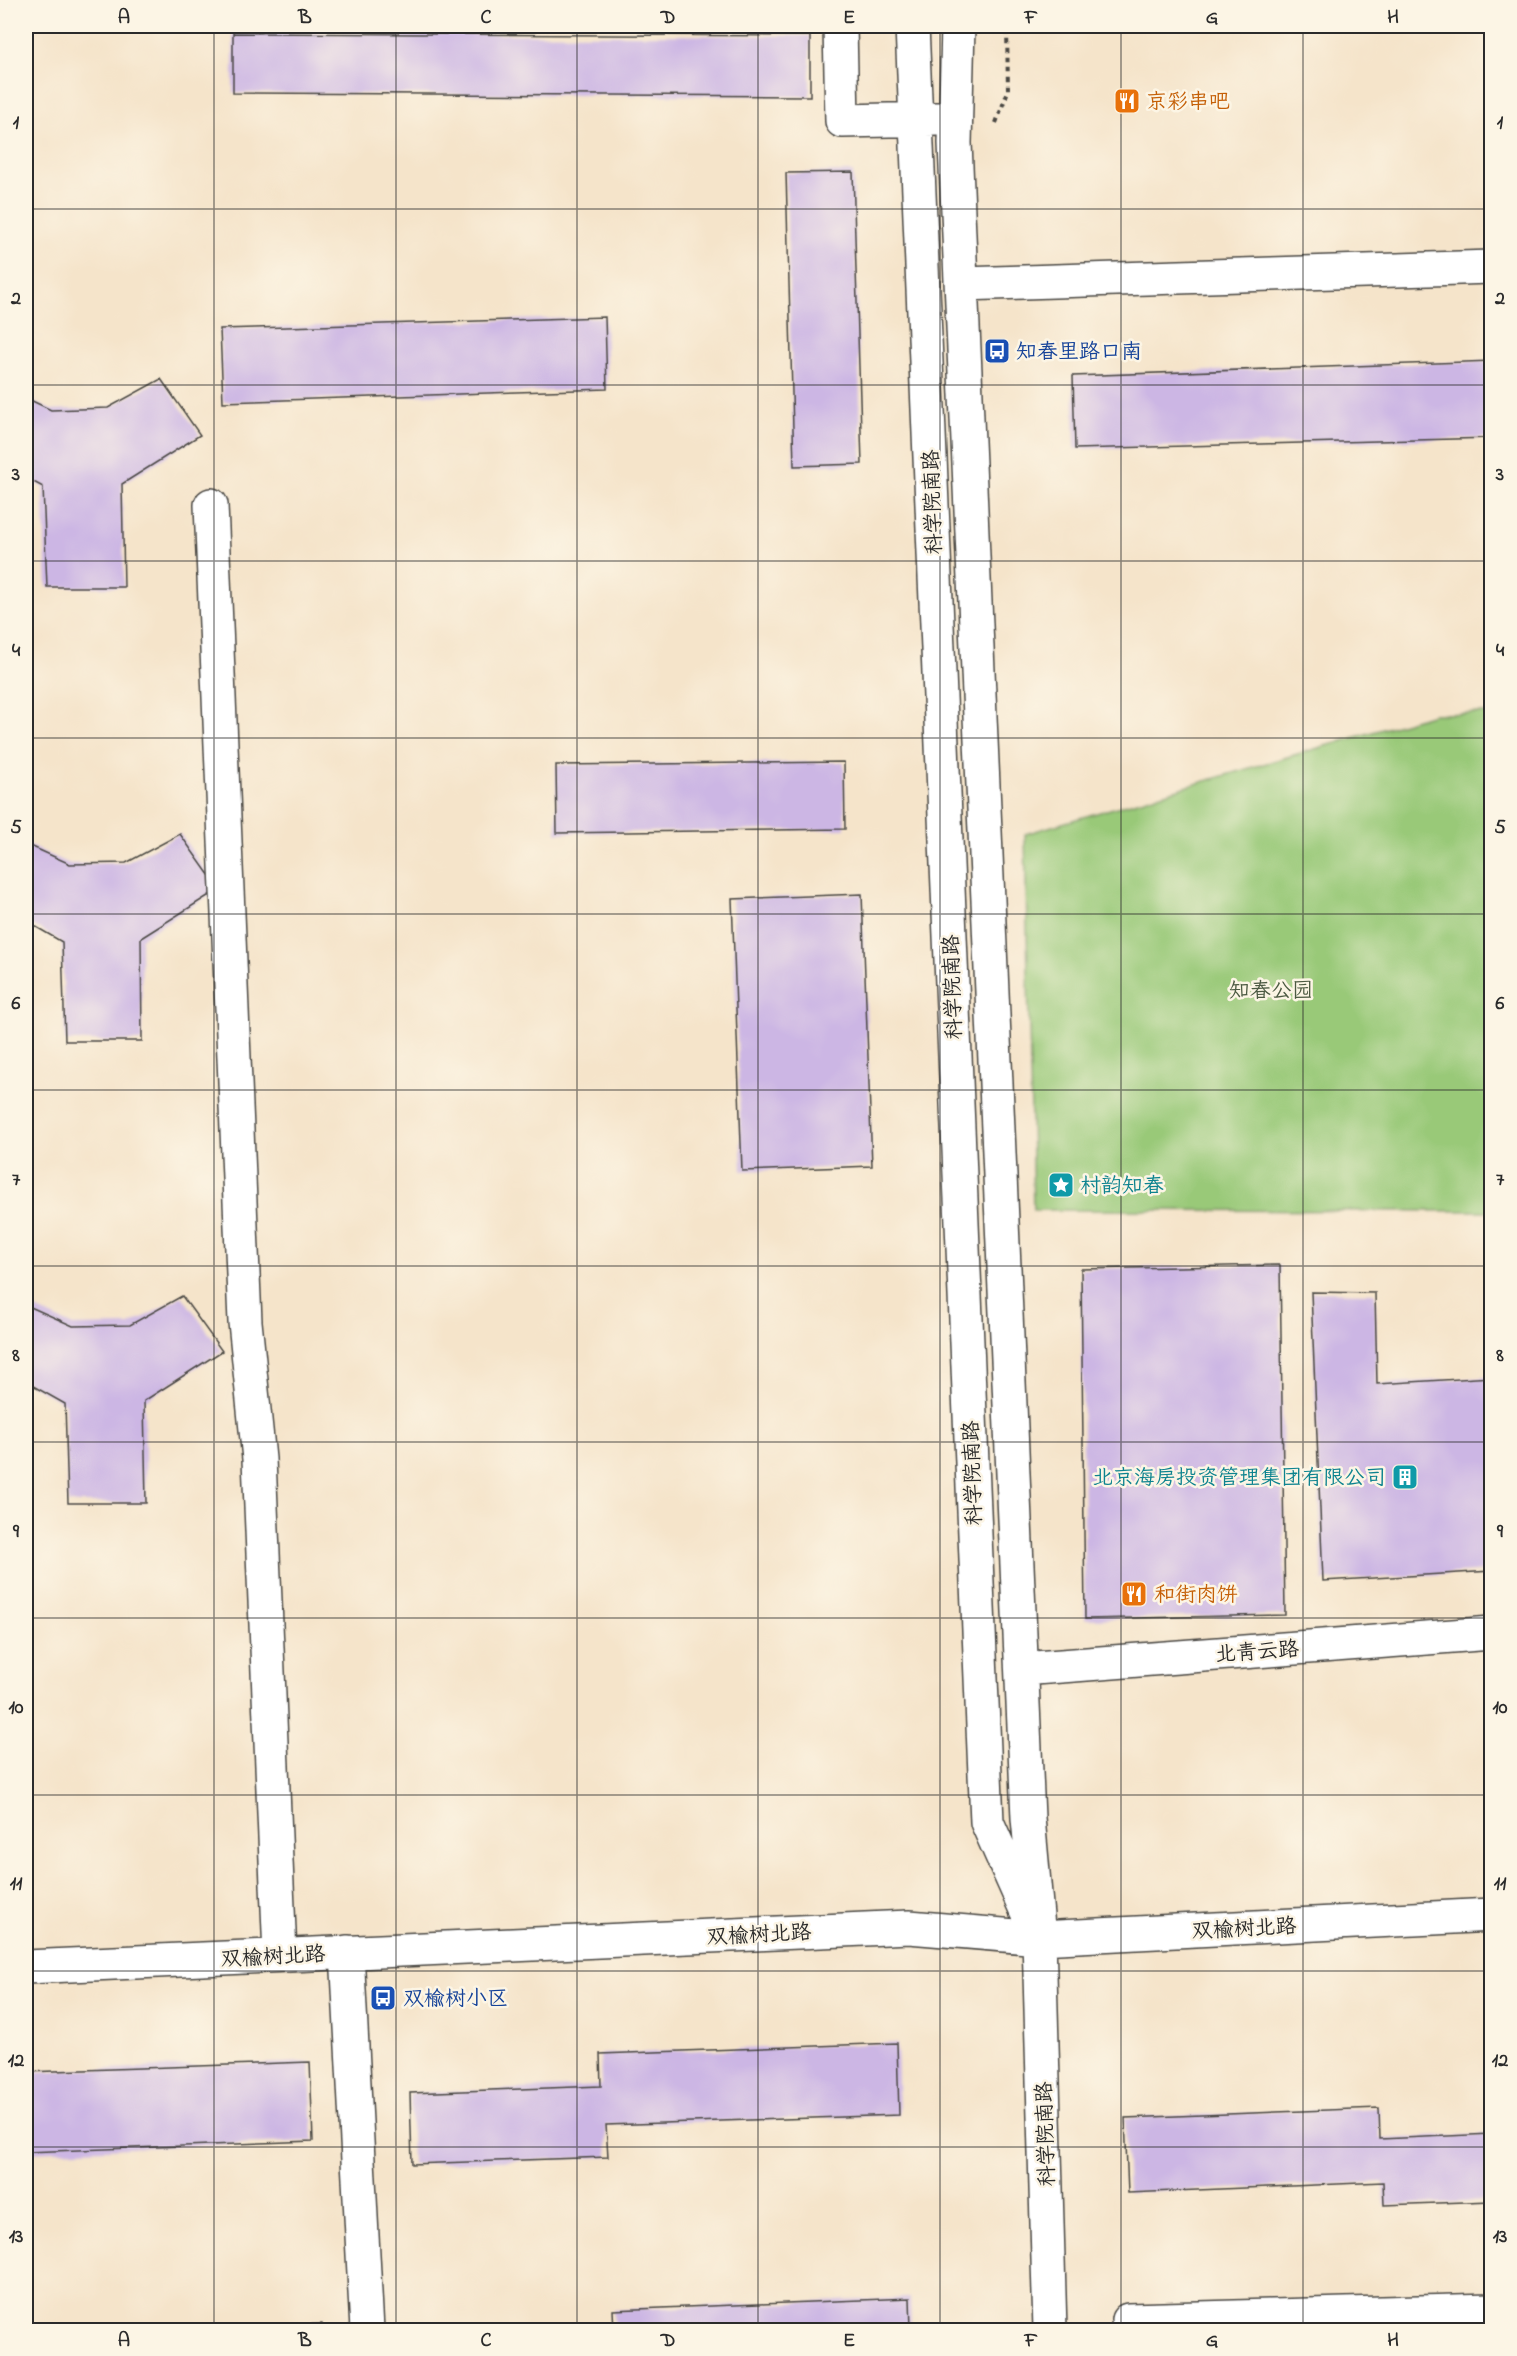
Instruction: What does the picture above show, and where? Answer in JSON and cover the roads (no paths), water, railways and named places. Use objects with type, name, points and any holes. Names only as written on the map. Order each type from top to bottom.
[{"type":"street","points":[[840,26],[842,121],[956,119]]},
{"type":"street","name":"科学院南路","points":[[912,26],[987,1822],[1039,1938]]},
{"type":"street","name":"科学院南路","points":[[958,26],[955,144],[1028,1818],[1039,1938],[1050,2331]]},
{"type":"street","points":[[962,284],[1491,267]]},
{"type":"street","points":[[211,505],[244,1310],[260,1459],[280,1955]]},
{"type":"street","name":"北青云路","points":[[1022,1669],[1491,1633]]},
{"type":"street","name":"双榆树北路","points":[[26,1967],[909,1927],[1039,1938],[1491,1915]]},
{"type":"street","points":[[347,1952],[367,2331]]},
{"type":"street","points":[[1128,2320],[1491,2310]]},
{"type":"place","name":"京彩串吧","points":[[1127,101]]},
{"type":"place","name":"知春里路口南","points":[[997,351]]},
{"type":"place","name":"村韵知春","points":[[1061,1185]]},
{"type":"place","name":"北京海房投资管理集团有限公司","points":[[1405,1477]]},
{"type":"place","name":"和街肉饼","points":[[1134,1594]]},
{"type":"place","name":"双榆树小区","points":[[383,1998]]},
{"type":"park label","name":"知春公园","points":[[1271,990]]}]
